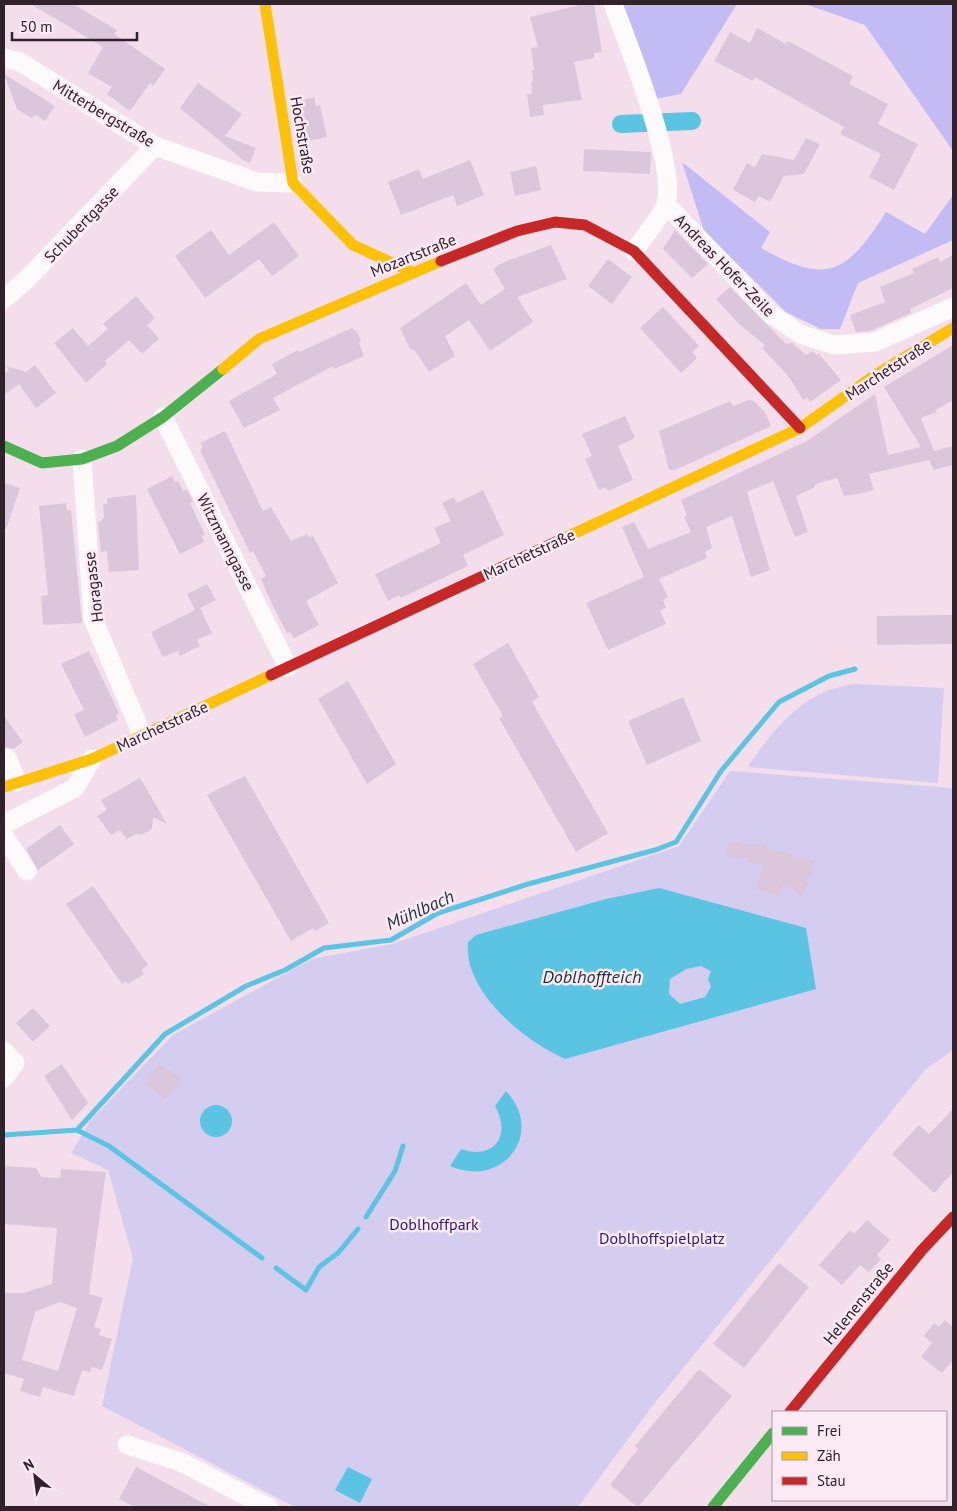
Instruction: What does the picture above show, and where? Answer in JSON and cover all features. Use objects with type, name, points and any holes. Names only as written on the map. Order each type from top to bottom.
[{"type":"street","name":"Hochstraße","points":[[265,4],[293,183],[353,245],[412,272]]},
{"type":"street","name":"Andreas Hofer-Zeile","points":[[613,4],[653,116],[667,173],[666,204],[634,251]]},
{"type":"street","name":"Mitterbergstraße","points":[[4,58],[20,62],[155,146],[257,182],[293,183]]},
{"type":"street","name":"Schubertgasse","points":[[4,299],[28,278],[155,146]]},
{"type":"street","name":"Andreas Hofer-Zeile","points":[[666,204],[772,315],[800,334],[834,345],[874,342],[953,308]]},
{"type":"street","name":"Mozartstraße","points":[[4,446],[42,463],[82,459],[116,446],[163,417],[259,339],[412,272],[517,231],[555,222],[585,225],[634,251],[800,428]]},
{"type":"street","name":"Marchetstraße","points":[[10,785],[92,759],[800,428],[875,375],[953,328]]},
{"type":"street","name":"Witzmanngasse","points":[[163,417],[288,668]]},
{"type":"street","name":"Horagasse","points":[[82,459],[93,619],[142,735]]},
{"type":"street","points":[[7,758],[10,785]]},
{"type":"street","points":[[4,824],[75,788],[92,759]]},
{"type":"street","points":[[4,836],[27,871]]},
{"type":"street","points":[[4,1051],[15,1063],[4,1078]]},
{"type":"street","name":"Helenenstraße","points":[[791,1411],[922,1250],[953,1217]]},
{"type":"street","points":[[713,1507],[772,1434]]},
{"type":"street","points":[[127,1444],[181,1462],[268,1507]]},
{"type":"green space","points":[[852,684],[944,688],[938,783],[748,767],[771,735],[800,707],[826,691]]},
{"type":"green space","name":"Doblhoffpark","points":[[730,771],[953,788],[953,1050],[925,1070],[650,1409],[578,1507],[295,1507],[102,1406],[133,1258],[108,1170],[71,1153],[90,1121],[173,1035],[312,959],[392,944],[679,846]]},
{"type":"shaded area","points":[[622,4],[737,4],[681,94],[655,99]]},
{"type":"shaded area","points":[[805,4],[953,4],[953,151],[865,25]]},
{"type":"shaded area","points":[[682,162],[770,232],[761,248],[803,267],[820,269],[834,267],[847,260],[872,233],[886,212],[925,234],[953,195],[953,240],[858,283],[840,329],[821,329],[786,312],[704,231]]},
{"type":"water","name":"Doblhoffteich","points":[[659,888],[806,928],[816,989],[565,1059],[532,1040],[499,1012],[475,978],[469,960],[468,942],[476,935],[606,899]],"holes":[[[701,966],[711,971],[708,979],[711,987],[705,997],[680,1004],[669,994],[670,979],[686,969]]]},
{"type":"water","points":[[506,1091],[517,1108],[521,1124],[520,1140],[512,1153],[501,1164],[486,1170],[469,1171],[450,1166],[461,1149],[473,1152],[483,1151],[497,1143],[502,1127],[495,1106]]},
{"type":"water","points":[[216,1105],[222,1106],[227,1110],[231,1115],[231,1127],[227,1132],[222,1136],[216,1137],[210,1136],[205,1132],[201,1127],[200,1121],[201,1115],[205,1110],[210,1106]]},
{"type":"water","points":[[348,1467],[372,1479],[360,1503],[335,1490]]},
{"type":"building","points":[[31,4],[73,4],[117,30],[114,34],[165,69],[153,86],[150,83],[130,111],[107,94],[112,87],[88,73],[103,47]]},
{"type":"building","points":[[584,4],[594,4],[602,52],[594,53],[594,58],[574,62],[582,100],[543,105],[544,115],[530,117],[527,94],[532,94],[532,70],[534,70],[531,48],[538,47],[530,17]]},
{"type":"building","points":[[757,28],[786,44],[788,41],[853,76],[849,84],[888,104],[878,124],[918,144],[894,190],[869,177],[881,154],[840,134],[844,127],[755,77],[753,81],[714,61],[730,32],[750,43]]},
{"type":"building","points":[[4,74],[55,106],[45,121],[36,115],[31,118],[17,109]]},
{"type":"building","points":[[198,83],[242,114],[225,136],[256,148],[250,163],[243,160],[180,108]]},
{"type":"building","points":[[314,97],[316,106],[320,105],[327,137],[303,142],[295,102]]},
{"type":"building","points":[[806,138],[820,144],[804,174],[784,176],[770,202],[759,196],[755,202],[733,190],[747,163],[755,167],[762,154],[794,160]]},
{"type":"building","points":[[584,149],[651,152],[650,174],[583,171]]},
{"type":"building","points":[[470,160],[484,195],[457,206],[453,195],[401,215],[388,182],[419,169],[423,179]]},
{"type":"building","points":[[536,166],[541,190],[515,196],[510,172]]},
{"type":"building","points":[[274,222],[299,256],[272,276],[259,259],[205,298],[175,256],[211,230],[229,255]]},
{"type":"building","points":[[675,230],[708,264],[692,278],[663,249]]},
{"type":"building","points":[[551,245],[567,279],[517,297],[533,322],[490,351],[469,320],[445,336],[455,356],[429,372],[415,351],[410,349],[400,328],[466,283],[481,305],[505,289],[493,269],[502,263]]},
{"type":"building","points":[[953,255],[953,288],[910,309],[911,313],[870,331],[856,332],[850,315],[885,302],[880,287],[914,273],[912,269],[938,257],[940,262]]},
{"type":"building","points":[[608,259],[632,277],[612,304],[588,286]]},
{"type":"building","points":[[730,287],[786,344],[792,343],[806,355],[813,351],[816,355],[819,354],[841,380],[810,402],[807,398],[803,400],[789,377],[762,348],[765,345],[739,324],[716,299]]},
{"type":"building","points":[[136,296],[155,318],[147,325],[159,339],[142,354],[129,340],[105,361],[107,364],[86,383],[54,343],[73,328],[88,346],[108,329],[103,324]]},
{"type":"building","points":[[663,307],[699,346],[692,352],[697,358],[681,373],[640,328]]},
{"type":"building","points":[[352,328],[358,333],[361,341],[359,343],[364,356],[334,369],[333,366],[273,398],[280,410],[244,428],[229,401],[277,374],[272,364],[298,350],[299,352]]},
{"type":"building","points":[[953,345],[953,400],[936,410],[937,412],[921,418],[934,451],[953,446],[953,465],[934,470],[929,460],[869,474],[874,490],[844,496],[837,478],[815,484],[815,487],[796,496],[808,532],[795,537],[773,481],[747,492],[770,570],[751,577],[732,516],[706,527],[712,548],[705,552],[707,558],[659,579],[668,597],[663,600],[666,608],[660,611],[666,624],[608,650],[586,603],[644,577],[622,527],[634,522],[648,549],[691,532],[684,517],[687,515],[681,500],[807,441],[875,394],[888,455],[921,447],[884,387]]},
{"type":"building","points":[[35,365],[56,393],[36,408],[19,384],[4,395],[4,374],[9,370],[6,366],[26,372]]},
{"type":"building","points":[[749,400],[754,401],[765,412],[771,426],[675,470],[669,470],[659,431],[730,401],[733,406]]},
{"type":"building","points":[[625,416],[635,438],[618,446],[633,480],[608,491],[606,487],[599,490],[585,459],[592,456],[582,434]]},
{"type":"building","points":[[225,431],[263,511],[271,507],[291,541],[307,534],[309,537],[313,536],[338,583],[306,601],[319,625],[294,638],[290,632],[287,633],[273,606],[261,579],[266,576],[253,551],[250,553],[200,450],[203,448],[200,443]]},
{"type":"building","points":[[172,476],[175,482],[178,481],[183,491],[187,490],[193,502],[190,503],[205,535],[202,536],[204,542],[180,554],[147,489]]},
{"type":"building","points":[[4,483],[20,488],[6,529],[4,529]]},
{"type":"building","points":[[483,490],[504,535],[463,555],[468,566],[401,598],[399,595],[388,601],[375,574],[441,543],[434,528],[451,521],[442,503],[454,497],[457,503]]},
{"type":"building","points":[[136,495],[139,570],[109,572],[107,551],[101,552],[98,523],[104,518],[103,504],[107,504],[107,498]]},
{"type":"building","points":[[66,503],[67,511],[71,510],[82,623],[43,625],[41,596],[48,595],[39,506]]},
{"type":"building","points":[[207,584],[216,600],[200,608],[212,633],[197,640],[200,646],[180,656],[178,651],[163,657],[151,632],[195,610],[187,594]]},
{"type":"building","points":[[953,615],[953,644],[877,645],[877,616]]},
{"type":"building","points":[[508,643],[539,697],[532,702],[608,833],[576,852],[499,718],[503,716],[473,664]]},
{"type":"building","points":[[89,651],[119,713],[116,715],[118,720],[85,737],[74,714],[84,710],[61,664]]},
{"type":"building","points":[[348,681],[396,764],[367,784],[318,699]]},
{"type":"building","points":[[683,697],[701,741],[647,765],[628,721]]},
{"type":"building","points":[[4,716],[23,742],[13,749],[4,747]]},
{"type":"building","points":[[245,776],[329,923],[315,931],[313,928],[291,941],[207,795]]},
{"type":"building","points":[[140,778],[167,824],[153,817],[152,829],[141,835],[136,834],[127,839],[120,830],[111,835],[97,816],[107,810],[101,800]]},
{"type":"building","points":[[60,825],[74,844],[38,870],[26,849]]},
{"type":"building","points":[[733,840],[745,845],[764,845],[767,849],[791,853],[794,859],[804,857],[815,861],[812,874],[805,878],[808,883],[802,897],[784,884],[779,896],[757,889],[763,864],[746,862],[745,857],[733,859],[726,852],[726,846]]},
{"type":"building","points":[[93,886],[148,965],[141,970],[144,974],[128,984],[126,981],[122,984],[66,904]]},
{"type":"building","points":[[33,1008],[50,1026],[33,1042],[16,1023]]},
{"type":"building","points":[[159,1063],[181,1079],[166,1099],[145,1084]]},
{"type":"building","points":[[62,1064],[88,1103],[72,1120],[44,1076]]},
{"type":"building","points":[[953,1109],[953,1172],[934,1193],[892,1154],[919,1125],[929,1134]]},
{"type":"building","points":[[4,1166],[36,1168],[41,1177],[60,1178],[61,1169],[106,1172],[89,1294],[103,1298],[94,1327],[101,1329],[99,1335],[112,1339],[102,1370],[92,1367],[90,1372],[82,1370],[74,1396],[43,1387],[40,1397],[20,1391],[24,1379],[4,1373],[4,1293],[23,1293],[52,1284],[57,1228],[4,1224]],"holes":[[[60,1302],[77,1308],[58,1371],[22,1360],[35,1312]]]},
{"type":"building","points":[[867,1220],[890,1240],[877,1255],[881,1259],[869,1272],[860,1265],[842,1285],[819,1265],[850,1230],[854,1234]]},
{"type":"building","points":[[779,1263],[809,1287],[744,1368],[713,1344]]},
{"type":"building","points":[[945,1320],[953,1327],[953,1360],[942,1373],[921,1357],[932,1343],[924,1336],[934,1323],[939,1327]]},
{"type":"building","points":[[699,1369],[732,1396],[638,1507],[610,1485],[638,1449],[635,1446]]},
{"type":"building","points":[[136,1467],[211,1507],[134,1507],[119,1499]]},
{"type":"waterway","points":[[621,124],[692,121]]},
{"type":"waterway","name":"Mühlbach","points":[[4,1135],[77,1130],[165,1034],[246,986],[285,970],[324,948],[391,940],[438,913],[528,884],[655,850],[676,842],[721,771],[779,702],[829,676],[855,669]]},
{"type":"waterway","points":[[77,1130],[109,1146],[262,1258]]},
{"type":"waterway","points":[[366,1217],[395,1171],[403,1146]]},
{"type":"waterway","points":[[276,1268],[306,1290],[319,1267],[338,1253],[358,1229]]},
{"type":"traffic: fast","points":[[4,446],[42,463],[82,459],[117,446],[163,417],[223,369]]},
{"type":"traffic: fast","points":[[713,1507],[772,1434]]},
{"type":"traffic: slow","points":[[265,4],[293,183],[353,245],[412,272]]},
{"type":"traffic: slow","points":[[223,369],[259,339],[441,261]]},
{"type":"traffic: slow","points":[[558,541],[800,428],[875,375],[953,328]]},
{"type":"traffic: slow","points":[[4,787],[92,759],[271,675]]},
{"type":"traffic: jam","points":[[441,261],[517,231],[555,222],[585,225],[634,251],[800,428]]},
{"type":"traffic: jam","points":[[271,675],[558,541]]},
{"type":"traffic: jam","points":[[791,1411],[922,1250],[953,1217]]},
{"type":"park label","name":"Doblhoffspielplatz","points":[[662,1238]]}]
